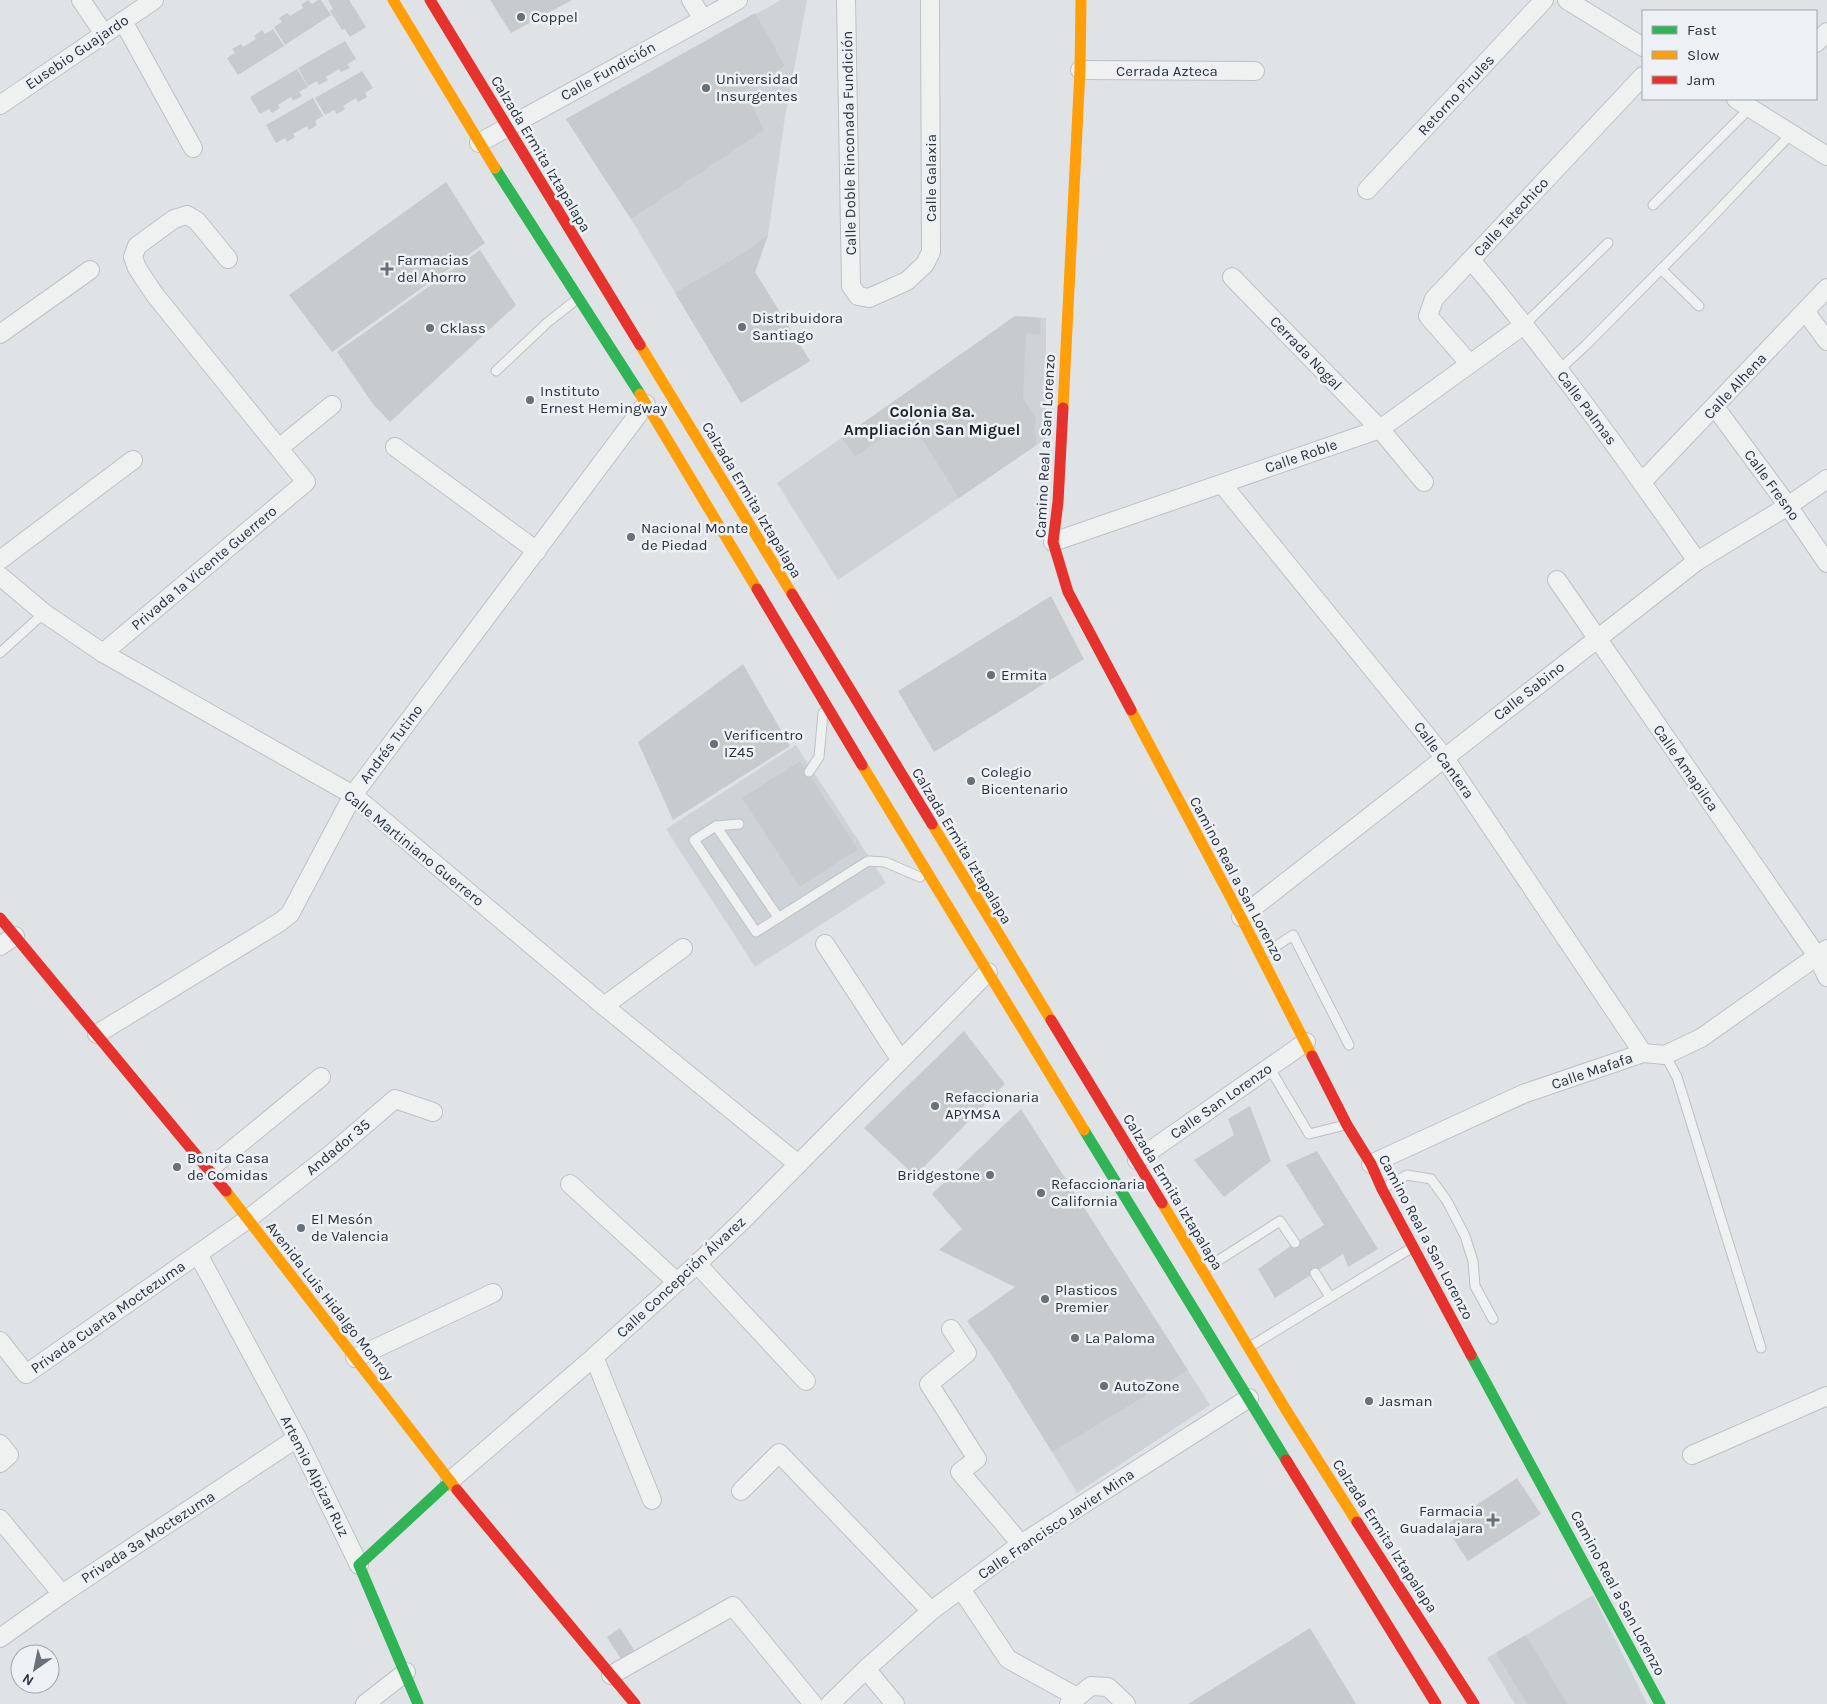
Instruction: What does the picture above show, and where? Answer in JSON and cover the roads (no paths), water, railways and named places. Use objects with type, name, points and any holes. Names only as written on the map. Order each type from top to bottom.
[{"type":"main road","points":[[393,0],[479,143],[646,404],[932,882],[1436,1704]]},
{"type":"main road","name":"Calzada Ermita Iztapalapa","points":[[430,0],[1137,1160],[1286,1410],[1474,1704]]},
{"type":"main road","name":"Camino Real a San Lorenzo","points":[[1081,0],[1080,70],[1058,492],[1053,542],[1068,592],[1241,917],[1347,1125],[1372,1164],[1382,1189],[1660,1704]]},
{"type":"main road","name":"Avenida Luis Hidalgo Monroy","points":[[0,918],[7,941],[97,1034],[209,1169],[450,1481],[635,1704]]},
{"type":"main road","name":"Calle Concepción Álvarez","points":[[359,1565],[450,1481]]},
{"type":"main road","name":"Artemio Alpizar Ruz","points":[[359,1565],[418,1704]]},
{"type":"street","points":[[80,0],[104,34]]},
{"type":"street","name":"Eusebio Guajardo","points":[[0,105],[154,0]]},
{"type":"street","points":[[691,0],[703,19]]},
{"type":"street","name":"Calle Fundición","points":[[479,143],[738,0]]},
{"type":"street","name":"Calle Doble Rinconada Fundición","points":[[846,0],[851,286]]},
{"type":"street","name":"Calle Galaxia","points":[[851,286],[858,296],[868,298],[907,280],[925,264],[931,252],[930,0]]},
{"type":"street","name":"Retorno Pirules","points":[[1367,190],[1544,0]]},
{"type":"street","points":[[1567,0],[1642,46]]},
{"type":"street","points":[[123,21],[194,148]]},
{"type":"street","points":[[1817,42],[1827,32]]},
{"type":"street","name":"Cerrada Azteca","points":[[1080,70],[1255,71]]},
{"type":"street","name":"Calle Tetechico","points":[[1469,363],[1428,316],[1434,299],[1642,77]]},
{"type":"street","points":[[1749,101],[1791,134],[1827,156]]},
{"type":"street","points":[[228,259],[197,221],[187,215],[174,219],[137,246],[133,257],[137,268],[155,295],[279,448],[332,405]]},
{"type":"street","name":"Calle Palmas","points":[[1471,260],[1525,324],[1642,482],[1697,561]]},
{"type":"street","points":[[2,327],[90,270]]},
{"type":"street","name":"Cerrada Nogal","points":[[1232,277],[1380,429],[1424,482]]},
{"type":"street","name":"Calle Alhena","points":[[1642,482],[1827,288]]},
{"type":"street","points":[[1805,311],[1827,341]]},
{"type":"street","name":"Calle Roble","points":[[1053,542],[1380,429],[1525,324]]},
{"type":"street","name":"Andrés Tutino","points":[[97,1034],[280,922],[290,914],[352,795],[646,404]]},
{"type":"street","name":"Calle Fresno","points":[[1715,407],[1788,506],[1827,564]]},
{"type":"street","points":[[394,447],[537,551]]},
{"type":"street","name":"Privada 1ª Vicente Guerrero","points":[[103,653],[306,482],[279,448]]},
{"type":"street","points":[[0,560],[133,460]]},
{"type":"street","name":"Calle Sabino","points":[[1241,917],[1697,561],[1788,506],[1827,479]]},
{"type":"street","name":"Calle Cantera","points":[[1222,484],[1444,757],[1643,1053]]},
{"type":"street","name":"Calle Martiniano Guerrero","points":[[0,576],[44,613],[103,653],[352,795],[604,1006],[798,1164]]},
{"type":"street","name":"Calle Amapilca","points":[[1557,580],[1596,639],[1822,952],[1827,977]]},
{"type":"street","points":[[826,944],[900,1059]]},
{"type":"street","points":[[604,1006],[683,948]]},
{"type":"street","points":[[1665,1055],[1701,1038],[1822,952]]},
{"type":"street","name":"Calle Concepción Álvarez","points":[[450,1481],[594,1357],[677,1282],[798,1164],[988,972]]},
{"type":"street","name":"Calle San Lorenzo","points":[[1137,1160],[1306,1042]]},
{"type":"street","name":"Calle Mafafa","points":[[1372,1164],[1523,1094],[1643,1053],[1665,1055]]},
{"type":"street","points":[[209,1169],[322,1077]]},
{"type":"street","name":"Andador 35","points":[[248,1219],[331,1154],[395,1099],[433,1112]]},
{"type":"street","points":[[570,1184],[677,1282]]},
{"type":"street","points":[[198,1254],[248,1219]]},
{"type":"street","name":"Privada Cuarta Moctezuma","points":[[0,1341],[26,1374],[198,1254]]},
{"type":"street","name":"Artemio Alpizar Ruz","points":[[198,1254],[297,1438],[359,1565]]},
{"type":"street","points":[[696,1264],[806,1381]]},
{"type":"street","points":[[355,1358],[493,1293]]},
{"type":"street","points":[[951,1329],[967,1352],[929,1384],[977,1459],[960,1472],[1021,1544]]},
{"type":"street","points":[[594,1357],[652,1500]]},
{"type":"street","points":[[1692,1455],[1827,1396]]},
{"type":"street","name":"Calle Francisco Javier Mina","points":[[830,1704],[931,1611],[1021,1544],[1249,1398]]},
{"type":"street","name":"Privada 3ª Moctezuma","points":[[0,1638],[62,1594],[297,1438]]},
{"type":"street","points":[[0,1444],[9,1455],[0,1463]]},
{"type":"street","points":[[741,1491],[779,1453],[931,1611]]},
{"type":"street","points":[[0,1519],[62,1594]]},
{"type":"street","points":[[961,1590],[1008,1660],[1073,1701],[1091,1686],[1108,1687],[1126,1704]]},
{"type":"street","points":[[611,1675],[732,1606],[813,1704]]},
{"type":"street","points":[[866,1669],[895,1704]]},
{"type":"street","points":[[364,1704],[406,1672]]},
{"type":"lane","points":[[1653,205],[1749,101]]},
{"type":"lane","points":[[1559,370],[1661,269],[1791,134]]},
{"type":"lane","points":[[1525,324],[1608,243]]},
{"type":"lane","points":[[1661,269],[1699,306]]},
{"type":"lane","points":[[496,371],[548,322],[578,298]]},
{"type":"lane","points":[[0,653],[44,613]]},
{"type":"lane","points":[[809,772],[819,757],[824,703]]},
{"type":"lane","points":[[739,824],[716,826],[694,840],[756,932],[868,861],[885,862],[932,882]]},
{"type":"lane","points":[[716,826],[778,918]]},
{"type":"lane","points":[[1261,956],[1293,935],[1349,1045]]},
{"type":"lane","points":[[1665,1055],[1677,1077],[1761,1348]]},
{"type":"lane","points":[[1269,1067],[1309,1134],[1347,1125]]},
{"type":"lane","points":[[1382,1189],[1407,1175],[1431,1179],[1447,1201],[1465,1236],[1473,1261],[1476,1286],[1494,1318]]},
{"type":"lane","points":[[1202,1271],[1280,1220],[1295,1243]]},
{"type":"lane","points":[[1249,1347],[1413,1247]]},
{"type":"lane","points":[[1315,1273],[1330,1297]]},
{"type":"place","name":"Coppel","points":[[521,17]]},
{"type":"place","name":"Universidad Insurgentes","points":[[706,88]]},
{"type":"place","name":"Farmacias del Ahorro","points":[[387,269]]},
{"type":"place","name":"Distribuidora Santiago","points":[[742,327]]},
{"type":"place","name":"Cklass","points":[[430,328]]},
{"type":"place","name":"Instituto Ernest Hemingway","points":[[530,400]]},
{"type":"place","name":"Nacional Monte de Piedad","points":[[631,537]]},
{"type":"place","name":"Ermita","points":[[991,675]]},
{"type":"place","name":"Verificentro IZ45","points":[[714,744]]},
{"type":"place","name":"Colegio Bicentenario","points":[[971,781]]},
{"type":"place","name":"Refaccionaria APYMSA","points":[[935,1106]]},
{"type":"place","name":"Bonita Casa de Comidas","points":[[177,1167]]},
{"type":"place","name":"Bridgestone","points":[[990,1175]]},
{"type":"place","name":"Refaccionaria California","points":[[1041,1193]]},
{"type":"place","name":"El Mesón de Valencia","points":[[301,1228]]},
{"type":"place","name":"Plasticos Premier","points":[[1045,1299]]},
{"type":"place","name":"La Paloma","points":[[1075,1338]]},
{"type":"place","name":"AutoZone","points":[[1104,1386]]},
{"type":"place","name":"Jasman","points":[[1369,1401]]},
{"type":"place","name":"Farmacia Guadalajara","points":[[1493,1520]]},
{"type":"district","name":"Colonia 8a. Ampliación San Miguel","points":[[932,420]]}]
